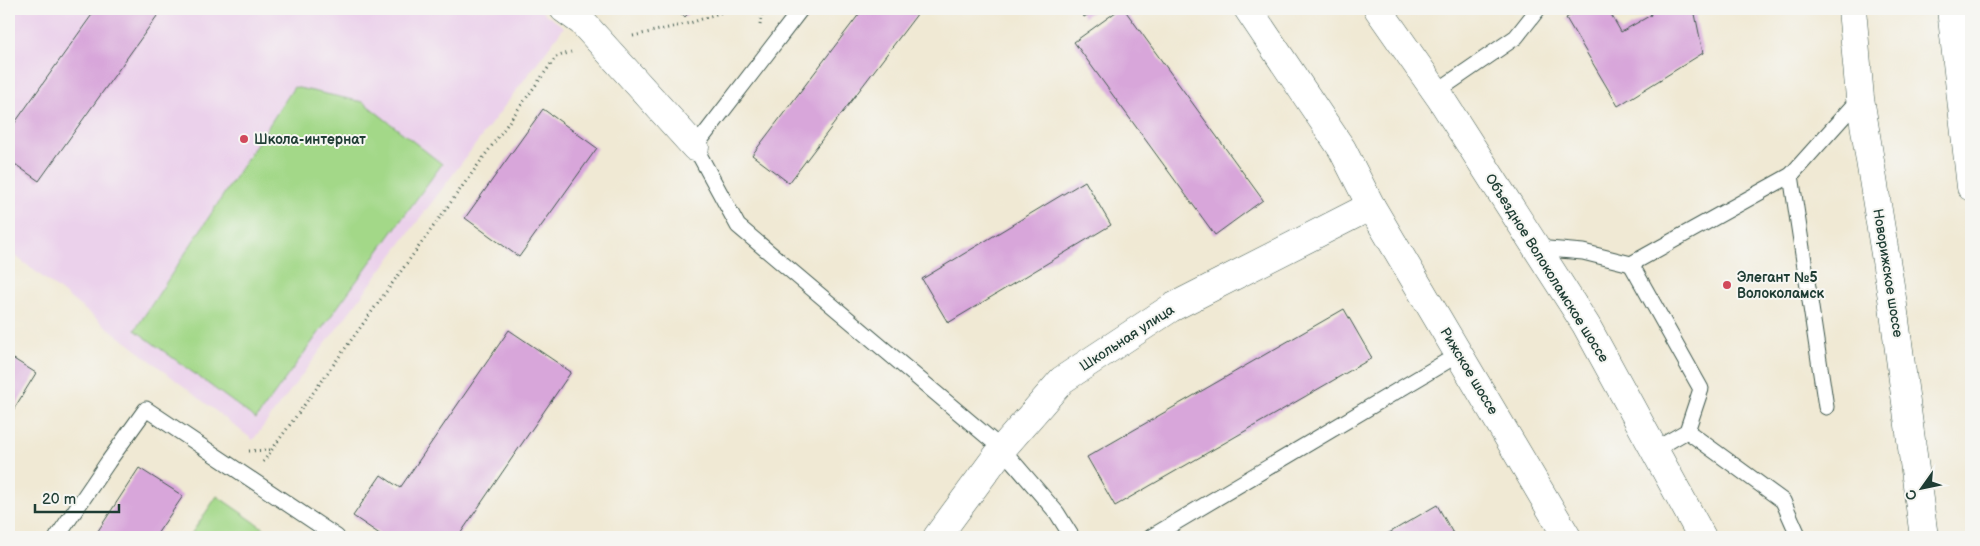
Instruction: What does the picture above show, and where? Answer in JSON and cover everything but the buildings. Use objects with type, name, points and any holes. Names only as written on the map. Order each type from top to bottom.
[{"type":"main road","points":[[564,9],[582,22],[602,43],[695,147]]},
{"type":"main road","name":"Рижское шоссе","points":[[1248,9],[1342,149],[1371,206],[1459,354],[1562,536]]},
{"type":"main road","name":"Объездное Волоколамское шоссе","points":[[1378,9],[1436,92],[1586,325],[1702,537]]},
{"type":"main road","name":"Новорижское шоссе","points":[[1852,9],[1860,98],[1892,298],[1924,537]]},
{"type":"main road","points":[[1951,9],[1971,187]]},
{"type":"main road","points":[[1962,105],[1971,69]]},
{"type":"main road","name":"Школьная улица","points":[[937,537],[1002,450],[1062,380],[1171,308],[1371,206]]},
{"type":"lane","points":[[801,9],[695,147],[738,226],[1002,450],[1057,514],[1072,537]]},
{"type":"lane","points":[[1436,92],[1516,37],[1538,9]]},
{"type":"lane","points":[[1536,248],[1583,252],[1631,264],[1791,175],[1860,98]]},
{"type":"lane","points":[[1791,175],[1826,407]]},
{"type":"lane","points":[[1631,264],[1702,389],[1688,431],[1654,450]]},
{"type":"lane","points":[[1151,537],[1459,354]]},
{"type":"lane","points":[[57,537],[146,409],[337,537]]},
{"type":"lane","points":[[1688,431],[1784,502],[1799,537]]},
{"type":"path","points":[[260,467],[270,450],[556,57],[602,43],[690,23],[731,9]]},
{"type":"shaded area","name":"Школа-интернат","points":[[9,9],[538,9],[564,27],[253,440],[9,251]]},
{"type":"green space","points":[[294,87],[363,102],[442,164],[256,419],[135,330]]},
{"type":"green space","points":[[217,496],[276,537],[189,537]]},
{"type":"place","name":"Школа-интернат","points":[[244,139]]},
{"type":"place","name":"Элегант №5 Волоколамск","points":[[1727,285]]}]
